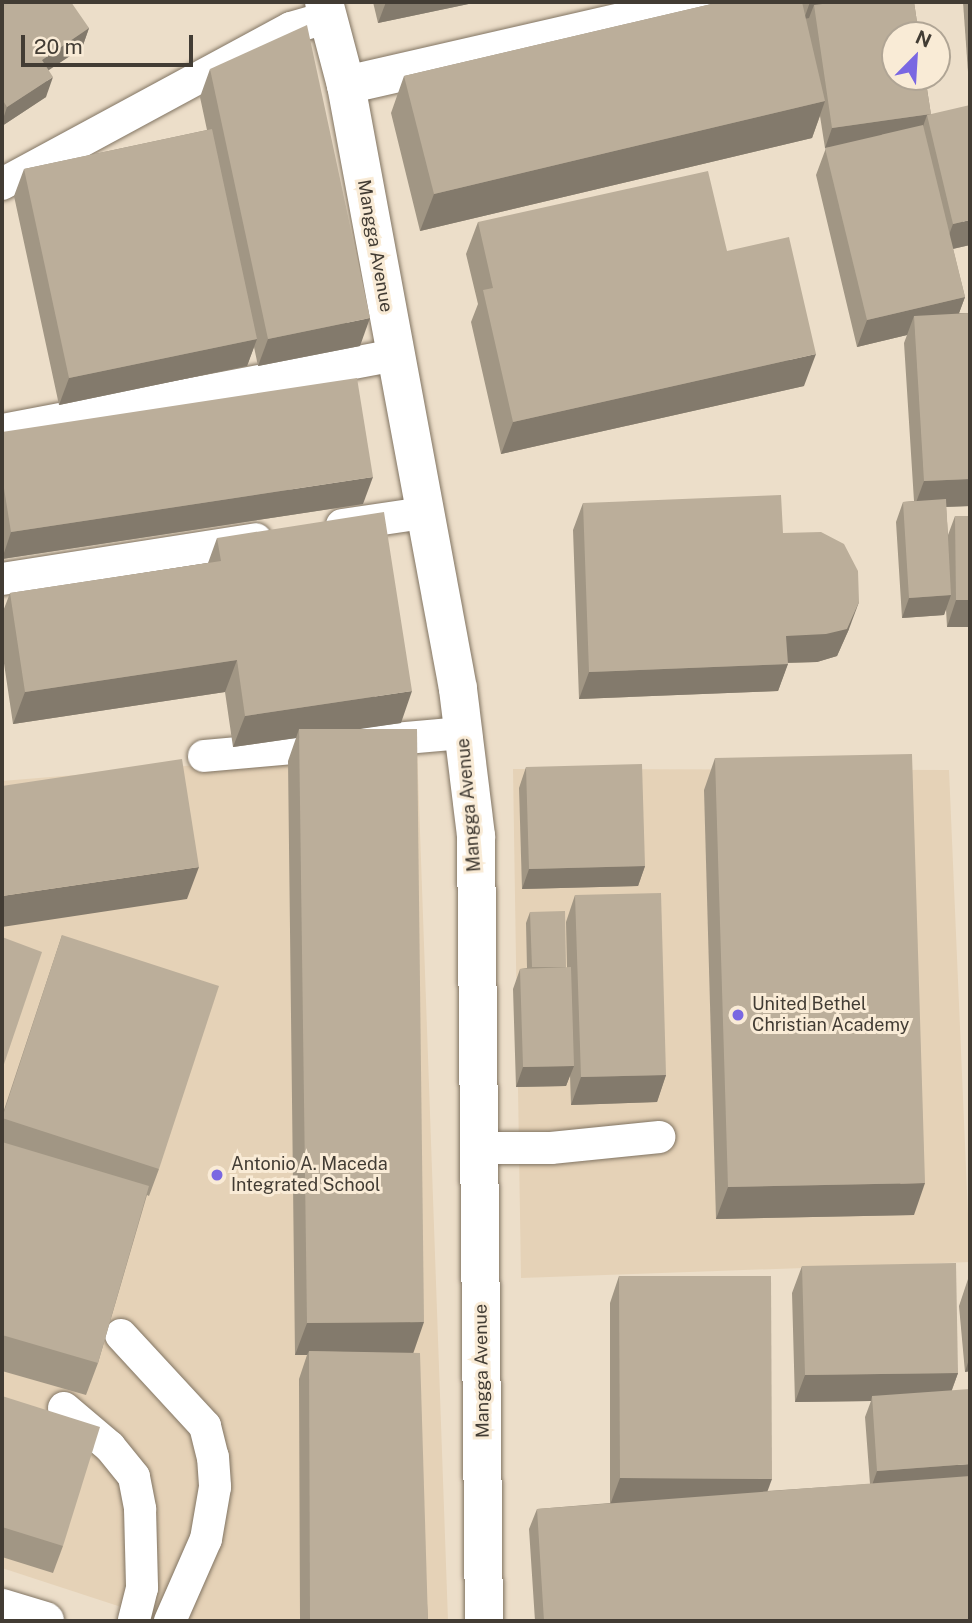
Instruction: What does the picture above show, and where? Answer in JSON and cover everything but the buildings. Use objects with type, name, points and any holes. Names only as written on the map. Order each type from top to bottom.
[{"type":"street","points":[[346,85],[708,2]]},
{"type":"street","name":"Mangga Avenue","points":[[327,9],[346,85],[423,513],[458,689],[476,836],[484,1621]]},
{"type":"street","points":[[2,1608],[45,1621]]},
{"type":"lane","points":[[2,184],[327,9]]},
{"type":"lane","points":[[2,430],[394,355]]},
{"type":"lane","points":[[320,528],[423,513]]},
{"type":"lane","points":[[2,579],[278,535]]},
{"type":"lane","points":[[204,756],[463,733]]},
{"type":"lane","points":[[479,1147],[551,1148],[659,1137]]},
{"type":"lane","points":[[121,1335],[205,1426],[214,1457],[215,1487],[206,1539],[170,1621]]},
{"type":"lane","points":[[64,1408],[110,1447],[134,1477],[140,1509],[142,1588],[134,1621]]},
{"type":"shaded area","name":"Antonio A. Maceda Integrated School","points":[[417,747],[448,1621],[164,1621],[2,1568],[2,781]]},
{"type":"shaded area","name":"United Bethel Christian Academy","points":[[513,769],[949,770],[970,1262],[521,1278]]},
{"type":"place","name":"United Bethel Christian Academy","points":[[738,1015]]},
{"type":"place","name":"Antonio A. Maceda Integrated School","points":[[217,1175]]}]
